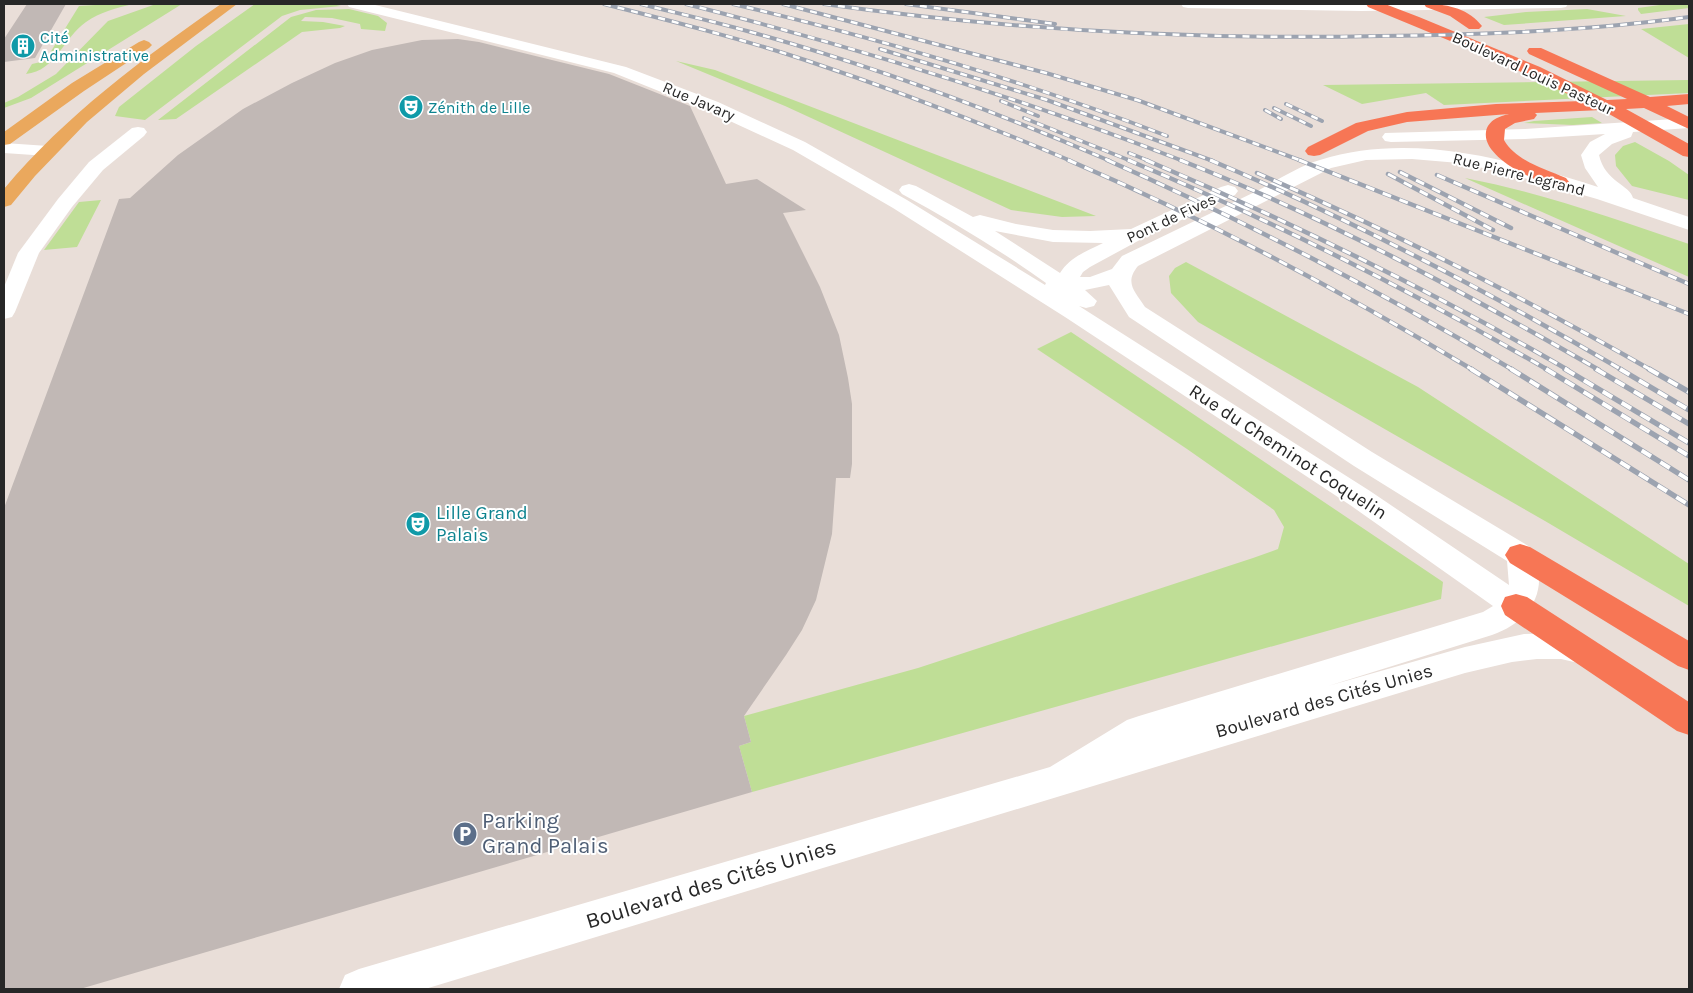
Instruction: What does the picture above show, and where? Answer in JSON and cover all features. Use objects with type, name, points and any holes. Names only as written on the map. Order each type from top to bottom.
[{"type":"highway","name":"Boulevard Louis Pasteur","points":[[1373,4],[1538,72],[1614,109],[1689,152]]},
{"type":"highway","name":"Boulevard Louis Pasteur","points":[[1414,4],[1489,32]]},
{"type":"highway","points":[[1431,4],[1455,13],[1474,26]]},
{"type":"highway","name":"Boulevard Louis Pasteur","points":[[1521,45],[1621,89],[1684,124]]},
{"type":"highway","points":[[1559,182],[1510,157],[1498,147],[1494,134],[1497,126],[1514,118],[1629,104],[1689,99]]},
{"type":"highway","points":[[1314,151],[1367,126],[1407,117],[1496,109],[1629,104]]},
{"type":"highway","points":[[1520,555],[1689,657]]},
{"type":"highway","points":[[1516,606],[1689,720]]},
{"type":"main road","points":[[4,140],[78,87],[208,4]]},
{"type":"main road","points":[[4,201],[41,157],[99,100],[138,69],[230,4]]},
{"type":"main road","name":"Rue Javary","points":[[354,4],[606,66],[653,81],[782,137],[824,159],[900,204],[1012,275],[1065,300]]},
{"type":"main road","name":"Rue Javary","points":[[389,4],[564,43],[623,60],[704,91],[798,133],[952,213],[1032,263]]},
{"type":"main road","points":[[1188,4],[1326,7],[1561,4]]},
{"type":"main road","points":[[1494,134],[1604,130],[1684,124]]},
{"type":"main road","points":[[1652,211],[1625,198],[1604,182],[1594,172],[1590,155],[1594,147],[1603,140],[1629,132],[1684,124]]},
{"type":"main road","points":[[4,312],[29,253],[65,203],[96,166],[138,132]]},
{"type":"main road","name":"Pont de Fives","points":[[1065,300],[1074,268],[1082,262],[1142,231],[1314,151],[1376,139],[1494,134]]},
{"type":"main road","points":[[4,148],[41,157]]},
{"type":"main road","name":"Rue Pierre Legrand","points":[[1343,158],[1387,152],[1443,156],[1485,163],[1559,182],[1689,224]]},
{"type":"main road","points":[[4,162],[41,157]]},
{"type":"main road","name":"Pont de Fives","points":[[1120,274],[1130,261],[1325,164],[1343,158]]},
{"type":"main road","name":"Rue Javary","points":[[952,213],[1036,234],[1074,237],[1121,235],[1142,231]]},
{"type":"main road","name":"Rue du Cheminot Coquelin","points":[[1032,263],[1065,300],[1360,498],[1516,606]]},
{"type":"main road","points":[[1065,300],[1092,283],[1120,274]]},
{"type":"main road","name":"Rue du Cheminot Coquelin","points":[[1120,274],[1120,286],[1130,304],[1150,321],[1232,372],[1363,459],[1520,555]]},
{"type":"main road","name":"Rue du Cheminot Coquelin","points":[[1065,300],[1152,344],[1215,382],[1363,459]]},
{"type":"main road","points":[[1516,606],[1524,593],[1526,582],[1525,570],[1520,555]]},
{"type":"main road","name":"Boulevard des Cités Unies","points":[[1063,778],[1139,732],[1492,622],[1516,606]]},
{"type":"main road","name":"Boulevard des Cités Unies","points":[[359,989],[1063,778],[1465,660],[1518,648],[1542,646],[1561,646],[1589,653]]},
{"type":"green space","points":[[133,4],[103,13],[86,22],[71,36],[59,53],[45,67],[36,72],[26,74],[32,64],[45,61],[79,6]]},
{"type":"green space","points":[[156,4],[182,4],[31,98],[4,108],[4,103],[18,97],[56,74],[108,21]]},
{"type":"green space","points":[[255,4],[332,4],[341,6],[300,10],[282,16],[145,120],[115,116],[119,107],[196,46]]},
{"type":"green space","points":[[1667,4],[1689,4],[1689,8],[1641,14],[1638,10],[1638,8]]},
{"type":"green space","points":[[349,9],[378,16],[387,23],[385,31],[361,29],[360,24],[332,18],[305,17],[301,21],[345,26],[302,32],[176,119],[158,120],[291,17],[316,10]]},
{"type":"green space","points":[[1587,9],[1626,16],[1504,25],[1484,17],[1526,12]]},
{"type":"green space","points":[[1689,24],[1689,58],[1641,29]]},
{"type":"green space","points":[[676,61],[715,70],[1096,216],[1062,217],[1011,210],[785,106]]},
{"type":"green space","points":[[1689,80],[1689,93],[1444,105],[1426,93],[1362,104],[1323,85]]},
{"type":"green space","points":[[1592,117],[1602,123],[1573,125],[1524,123],[1534,121]]},
{"type":"green space","points":[[1635,142],[1669,161],[1689,175],[1689,200],[1632,186],[1616,166],[1615,155],[1623,146]]},
{"type":"green space","points":[[1465,178],[1550,199],[1689,244],[1689,277]]},
{"type":"green space","points":[[101,200],[77,247],[44,250],[79,202]]},
{"type":"green space","points":[[1186,262],[1418,387],[1689,564],[1689,606],[1198,322],[1171,293],[1169,276],[1175,268]]},
{"type":"green space","points":[[1071,332],[1443,582],[1441,599],[752,792],[739,746],[751,742],[744,716],[918,668],[1278,549],[1284,527],[1274,510],[1187,449],[1037,349]]},
{"type":"building","name":"Cité Administrative","points":[[27,4],[66,4],[35,58],[4,62],[4,39]]},
{"type":"building","name":"Lille Grand Palais","points":[[458,39],[479,42],[609,74],[690,106],[726,184],[757,179],[806,210],[783,213],[820,287],[839,335],[852,404],[852,464],[850,478],[836,478],[832,534],[816,600],[802,630],[744,716],[751,742],[739,746],[752,792],[80,989],[4,989],[4,508],[119,199],[130,198],[178,155],[243,109],[292,83],[335,63],[372,50],[422,40]]},
{"type":"railway","points":[[604,4],[680,23],[805,60],[939,108],[1071,161]]},
{"type":"railway","points":[[641,4],[707,20],[839,58],[976,106],[1110,161]]},
{"type":"railway","points":[[686,4],[812,38],[937,75],[1061,116],[1183,161]]},
{"type":"railway","points":[[733,4],[788,17],[952,62],[1060,97],[1167,136]]},
{"type":"railway","points":[[783,4],[1046,73],[1137,100],[1302,161]]},
{"type":"railway","points":[[824,4],[963,21],[1032,27],[1241,36],[1457,35],[1574,29],[1689,17]]},
{"type":"railway","points":[[906,4],[1055,24]]},
{"type":"railway","points":[[880,49],[1047,100],[1213,161]]},
{"type":"railway","points":[[1001,101],[1038,116]]},
{"type":"railway","points":[[1286,104],[1322,121]]},
{"type":"railway","points":[[1274,108],[1311,126]]},
{"type":"railway","points":[[1265,110],[1281,119]]},
{"type":"railway","points":[[1024,118],[1131,161]]},
{"type":"railway","points":[[1129,153],[1149,161]]},
{"type":"railway","points":[[1068,160],[1172,207],[1274,258],[1375,313],[1473,370]]},
{"type":"railway","points":[[1107,160],[1211,208],[1313,259],[1414,313],[1513,370]]},
{"type":"railway","points":[[1128,160],[1289,232],[1445,312],[1548,370]]},
{"type":"railway","points":[[1146,160],[1254,208],[1413,285],[1568,370]]},
{"type":"railway","points":[[1180,160],[1288,206],[1393,257],[1497,312],[1599,370]]},
{"type":"railway","points":[[1210,160],[1316,207],[1420,258],[1622,370]]},
{"type":"railway","points":[[1299,160],[1689,314]]},
{"type":"railway","points":[[1400,172],[1511,228]]},
{"type":"railway","points":[[1257,173],[1358,218],[1457,266],[1651,370]]},
{"type":"railway","points":[[1388,174],[1493,230]]},
{"type":"railway","points":[[1437,175],[1689,284]]},
{"type":"railway","points":[[1471,369],[1689,505]]},
{"type":"railway","points":[[1511,369],[1689,480]]},
{"type":"railway","points":[[1546,369],[1689,456]]},
{"type":"railway","points":[[1565,369],[1689,443]]},
{"type":"railway","points":[[1596,369],[1689,424]]},
{"type":"railway","points":[[1620,369],[1689,410]]},
{"type":"railway","points":[[1649,369],[1689,392]]},
{"type":"place","name":"Cité Administrative","points":[[23,46]]},
{"type":"place","name":"Zénith de Lille","points":[[411,107]]},
{"type":"place","name":"Lille Grand Palais","points":[[418,524]]},
{"type":"place","name":"Parking Grand Palais","points":[[465,834]]}]
